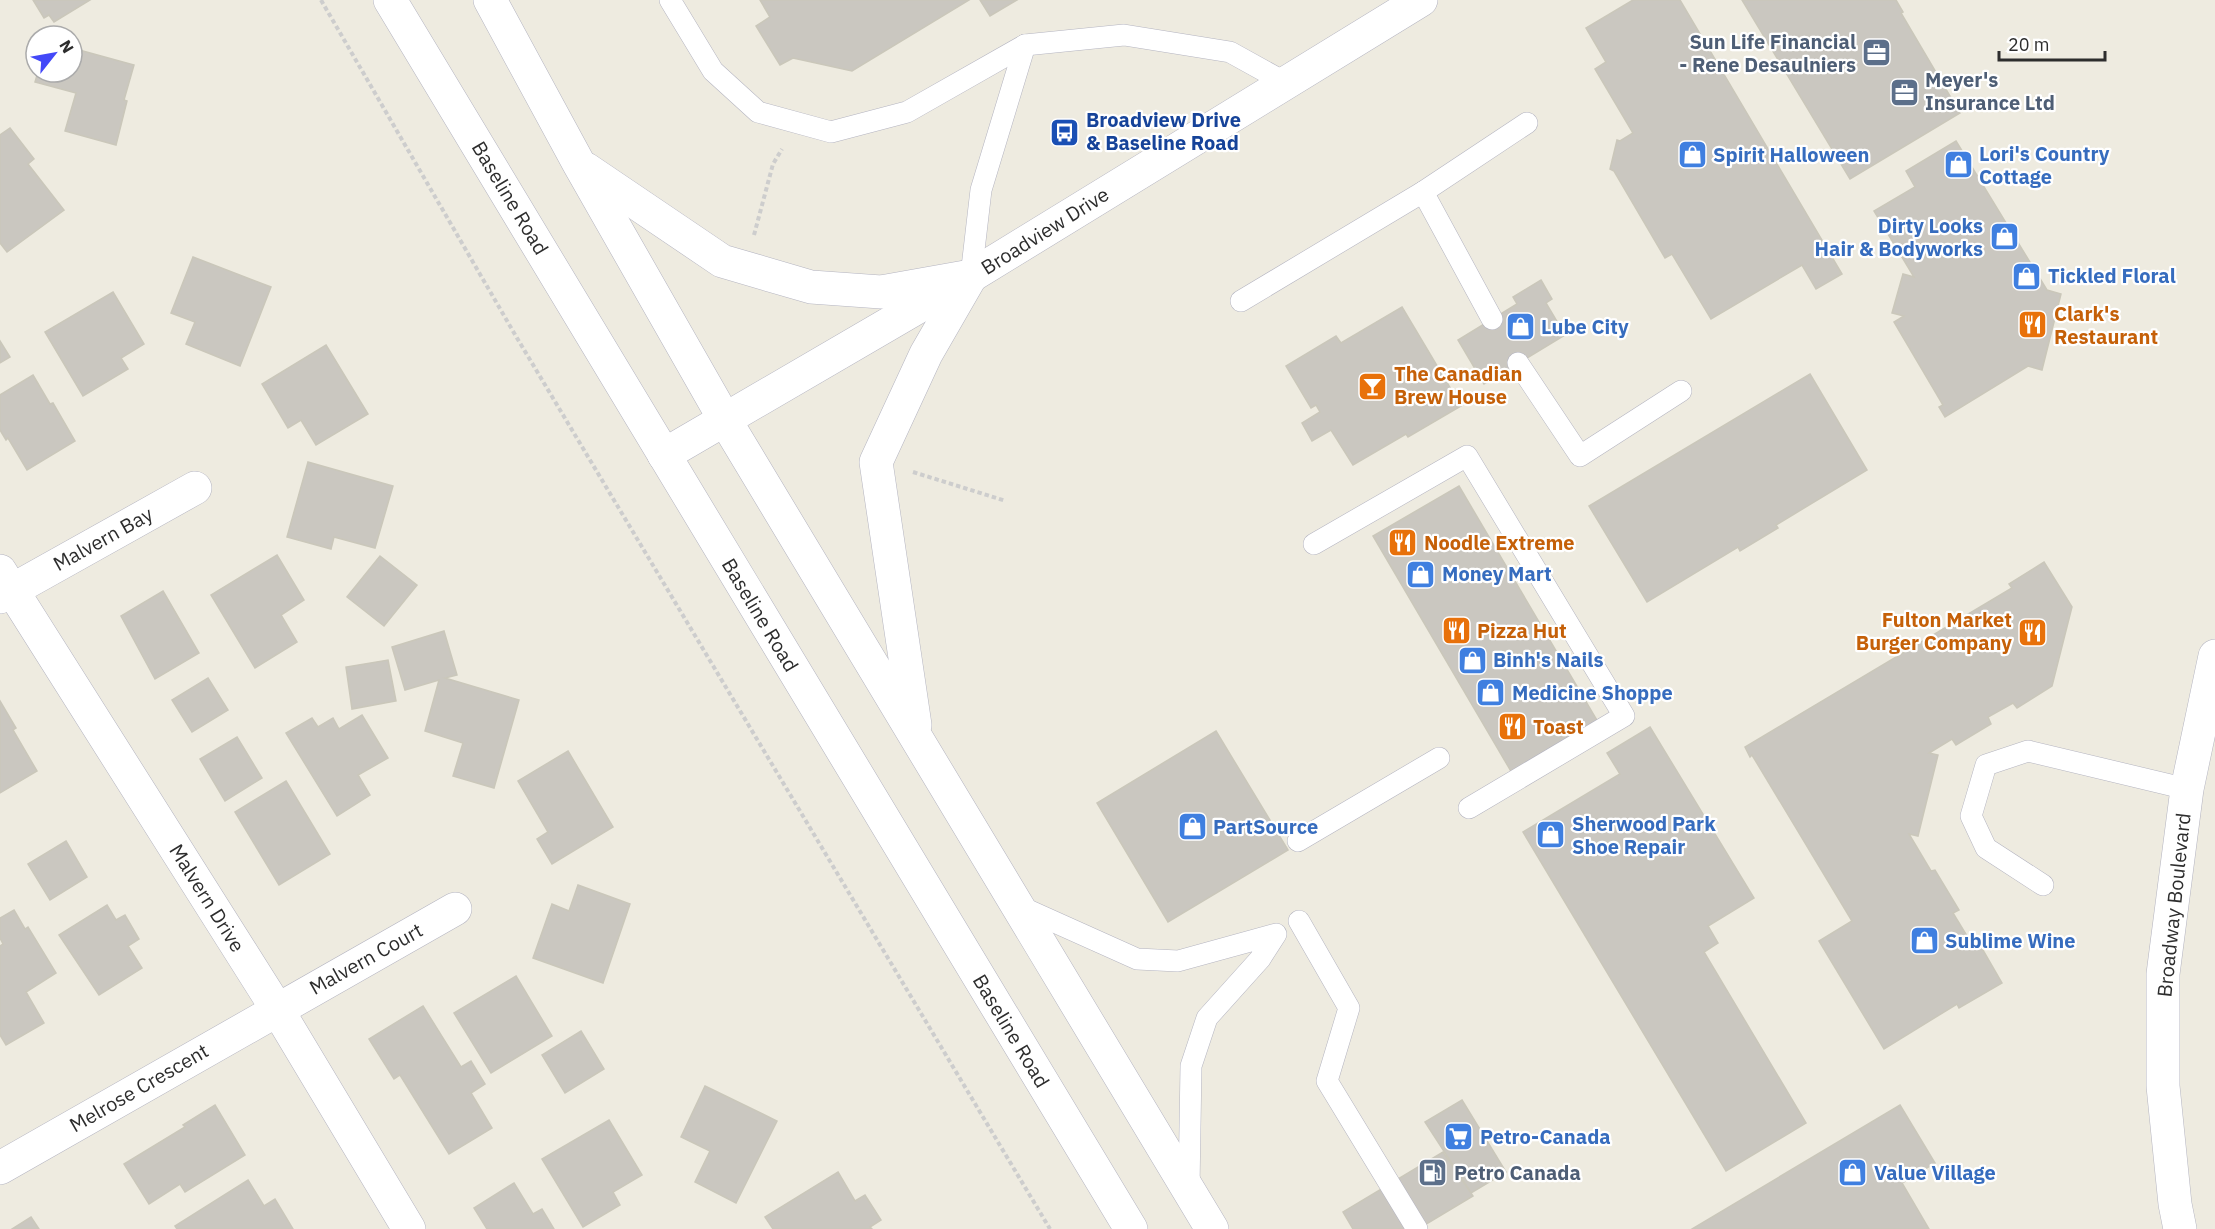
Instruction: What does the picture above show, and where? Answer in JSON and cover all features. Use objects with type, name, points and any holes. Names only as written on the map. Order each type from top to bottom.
[{"type":"main road","name":"Baseline Road","points":[[390,0],[1131,1229]]},
{"type":"main road","name":"Broadview Drive","points":[[664,455],[971,276],[1421,0]]},
{"type":"main road","points":[[491,1],[579,164],[725,420],[1212,1229]]},
{"type":"main road","points":[[579,164],[722,261],[811,287],[881,292],[971,276]]},
{"type":"main road","points":[[918,742],[876,462],[904,406],[926,354],[971,276]]},
{"type":"main road","name":"Malvern Bay","points":[[4,586],[195,488]]},
{"type":"main road","name":"Malvern Drive","points":[[4,586],[277,1008],[409,1229]]},
{"type":"main road","name":"Broadway Boulevard","points":[[2180,1229],[2175,1204],[2163,1086],[2163,974],[2187,789],[2215,656]]},
{"type":"main road","name":"Malvern Court","points":[[277,1008],[455,909]]},
{"type":"main road","name":"Melrose Crescent","points":[[0,1168],[277,1008]]},
{"type":"lane","points":[[670,0],[713,71],[758,112],[831,132],[907,112],[1025,45],[1124,35],[1230,52],[1286,83]]},
{"type":"lane","points":[[971,276],[981,190],[1025,45]]},
{"type":"lane","points":[[1241,301],[1423,192],[1527,123]]},
{"type":"lane","points":[[1423,192],[1492,319]]},
{"type":"lane","points":[[1518,363],[1580,456],[1681,391]]},
{"type":"lane","points":[[1314,544],[1467,456],[1624,716],[1469,808]]},
{"type":"lane","points":[[2043,885],[1986,848],[1971,816],[1986,765],[2028,751],[2187,789]]},
{"type":"lane","points":[[1298,841],[1439,758]]},
{"type":"lane","points":[[1016,904],[1137,959],[1178,961],[1276,934],[1260,959],[1207,1018],[1191,1066],[1189,1191]]},
{"type":"lane","points":[[1299,921],[1349,1008],[1328,1081],[1417,1229]]},
{"type":"path","points":[[321,0],[517,338],[1050,1229]]},
{"type":"path","points":[[753,242],[773,164]]},
{"type":"path","points":[[906,470],[1006,501]]},
{"type":"building","points":[[33,0],[90,0],[54,22],[49,15],[44,18]]},
{"type":"building","points":[[760,0],[969,0],[852,71],[793,58],[780,65],[756,26],[770,17]]},
{"type":"building","points":[[980,0],[1017,0],[990,16]]},
{"type":"building","name":"Spirit Halloween","points":[[1633,0],[1680,0],[1842,274],[1816,289],[1802,265],[1711,319],[1672,254],[1665,258],[1614,171],[1610,169],[1617,140],[1620,141],[1633,133],[1595,69],[1606,62],[1586,28]]},
{"type":"building","points":[[1742,0],[1896,0],[1903,12],[1901,13],[1960,113],[1850,179]]},
{"type":"building","points":[[84,51],[134,65],[124,100],[127,101],[116,145],[65,131],[76,93],[42,84],[84,84]]},
{"type":"building","points":[[10,128],[34,159],[28,164],[64,210],[7,252],[0,243],[0,135]]},
{"type":"building","points":[[1956,141],[2047,290],[2061,294],[2042,370],[2028,366],[1945,417],[1939,407],[1943,405],[1894,322],[1904,316],[1892,313],[1903,274],[1914,277],[1874,211],[1915,187],[1906,171]]},
{"type":"building","points":[[193,257],[271,287],[240,366],[186,344],[195,322],[171,313]]},
{"type":"building","name":"Lube City","points":[[1541,280],[1552,299],[1546,303],[1565,335],[1484,384],[1458,340],[1517,304],[1513,297]]},
{"type":"building","points":[[113,292],[144,344],[121,358],[128,369],[83,396],[45,332]]},
{"type":"building","name":"The Canadian Brew House","points":[[1402,307],[1461,406],[1353,465],[1331,430],[1312,441],[1302,423],[1320,412],[1316,405],[1311,408],[1286,366],[1336,336],[1341,343]]},
{"type":"building","points":[[0,341],[10,357],[0,363]]},
{"type":"building","points":[[326,345],[368,414],[316,445],[301,420],[288,428],[262,384]]},
{"type":"building","points":[[1810,374],[1867,470],[1776,525],[1778,528],[1740,551],[1738,547],[1647,602],[1589,506]]},
{"type":"building","points":[[33,375],[50,404],[53,403],[75,441],[27,470],[8,438],[6,440],[0,430],[0,395]]},
{"type":"building","points":[[308,462],[393,486],[375,548],[334,537],[331,549],[287,537]]},
{"type":"building","points":[[1459,486],[1598,722],[1512,773],[1373,536]]},
{"type":"building","points":[[277,555],[304,600],[281,615],[297,642],[255,668],[211,595]]},
{"type":"building","points":[[380,556],[417,585],[384,626],[347,597]]},
{"type":"building","points":[[2044,562],[2072,607],[2052,686],[2017,708],[2013,703],[1988,717],[1991,724],[1956,745],[1952,739],[1929,753],[1938,755],[1918,836],[1909,834],[1931,871],[1935,870],[1959,910],[1953,913],[1970,941],[1976,938],[2002,983],[1959,1008],[1957,1004],[1884,1049],[1819,941],[1852,921],[1745,747],[2012,588],[2009,584]]},
{"type":"building","points":[[163,591],[199,653],[155,679],[121,616]]},
{"type":"building","points":[[444,631],[457,675],[445,678],[519,700],[494,788],[453,776],[463,743],[425,731],[439,680],[405,690],[392,647]]},
{"type":"building","points":[[388,660],[396,701],[352,709],[346,667]]},
{"type":"building","points":[[208,678],[228,710],[192,732],[172,700]]},
{"type":"building","points":[[0,701],[16,728],[13,730],[37,771],[0,793]]},
{"type":"building","points":[[362,715],[388,758],[358,775],[370,795],[337,816],[286,733],[312,718],[318,727],[333,718],[339,729]]},
{"type":"building","points":[[1650,727],[1754,898],[1708,926],[1718,943],[1704,952],[1806,1123],[1726,1171],[1523,832],[1620,774],[1607,753]]},
{"type":"building","name":"PartSource","points":[[1216,731],[1288,850],[1168,922],[1097,803]]},
{"type":"building","points":[[237,737],[262,778],[225,801],[200,759]]},
{"type":"building","points":[[568,751],[613,827],[552,864],[537,839],[548,832],[518,781]]},
{"type":"building","points":[[286,781],[330,854],[279,885],[235,812]]},
{"type":"building","points":[[66,841],[87,877],[50,900],[28,864]]},
{"type":"building","points":[[578,885],[630,904],[603,983],[533,958],[552,904],[569,911]]},
{"type":"building","points":[[107,905],[116,920],[125,915],[139,939],[128,946],[142,968],[99,995],[59,935]]},
{"type":"building","points":[[14,910],[25,929],[28,927],[56,973],[26,992],[44,1023],[6,1045],[0,1035],[0,946],[3,944],[0,938],[0,918]]},
{"type":"building","points":[[516,976],[552,1036],[491,1073],[454,1013]]},
{"type":"building","points":[[423,1006],[461,1067],[471,1061],[485,1084],[471,1093],[492,1128],[449,1154],[400,1075],[394,1079],[369,1039]]},
{"type":"building","points":[[581,1031],[604,1069],[565,1093],[542,1055]]},
{"type":"building","points":[[705,1086],[777,1121],[736,1203],[695,1182],[710,1151],[681,1137]]},
{"type":"building","name":"Petro-Canada","points":[[1462,1100],[1506,1172],[1471,1193],[1425,1122]]},
{"type":"building","points":[[215,1105],[245,1155],[185,1192],[180,1184],[149,1204],[124,1164],[185,1127],[183,1125]]},
{"type":"building","name":"Value Village","points":[[1900,1105],[1935,1163],[1902,1183],[1929,1229],[1692,1229]]},
{"type":"building","points":[[609,1120],[642,1175],[613,1192],[620,1205],[583,1227],[542,1159]]},
{"type":"building","name":"Petro Canada","points":[[1443,1152],[1473,1196],[1418,1229],[1353,1229],[1343,1212]]},
{"type":"building","points":[[838,1172],[855,1201],[865,1195],[881,1220],[870,1227],[872,1229],[773,1229],[765,1217]]},
{"type":"building","points":[[248,1180],[264,1206],[275,1199],[293,1229],[177,1229],[175,1226]]},
{"type":"building","points":[[514,1183],[533,1214],[542,1209],[554,1229],[487,1229],[474,1208]]},
{"type":"building","points":[[31,1217],[39,1229],[12,1229]]},
{"type":"place","name":"Sun Life Financial - Rene Desaulniers","points":[[1877,53]]},
{"type":"place","name":"Meyer's Insurance Ltd","points":[[1904,92]]},
{"type":"place","name":"Broadview Drive & Baseline Road","points":[[1065,132]]},
{"type":"place","name":"Spirit Halloween","points":[[1692,155]]},
{"type":"place","name":"Lori's Country Cottage","points":[[1958,165]]},
{"type":"place","name":"Dirty Looks Hair & Bodyworks","points":[[2004,237]]},
{"type":"place","name":"Tickled Floral","points":[[2027,276]]},
{"type":"place","name":"Clark's Restaurant","points":[[2033,325]]},
{"type":"place","name":"Lube City","points":[[1520,327]]},
{"type":"place","name":"The Canadian Brew House","points":[[1373,386]]},
{"type":"place","name":"Noodle Extreme","points":[[1403,543]]},
{"type":"place","name":"Money Mart","points":[[1421,574]]},
{"type":"place","name":"Pizza Hut","points":[[1456,631]]},
{"type":"place","name":"Fulton Market Burger Company","points":[[2033,632]]},
{"type":"place","name":"Binh's Nails","points":[[1472,660]]},
{"type":"place","name":"Medicine Shoppe","points":[[1491,693]]},
{"type":"place","name":"Toast","points":[[1512,727]]},
{"type":"place","name":"PartSource","points":[[1192,827]]},
{"type":"place","name":"Sherwood Park Shoe Repair","points":[[1551,835]]},
{"type":"place","name":"Sublime Wine","points":[[1924,941]]},
{"type":"place","name":"Petro-Canada","points":[[1459,1137]]},
{"type":"place","name":"Petro Canada","points":[[1433,1173]]},
{"type":"place","name":"Value Village","points":[[1853,1173]]}]
